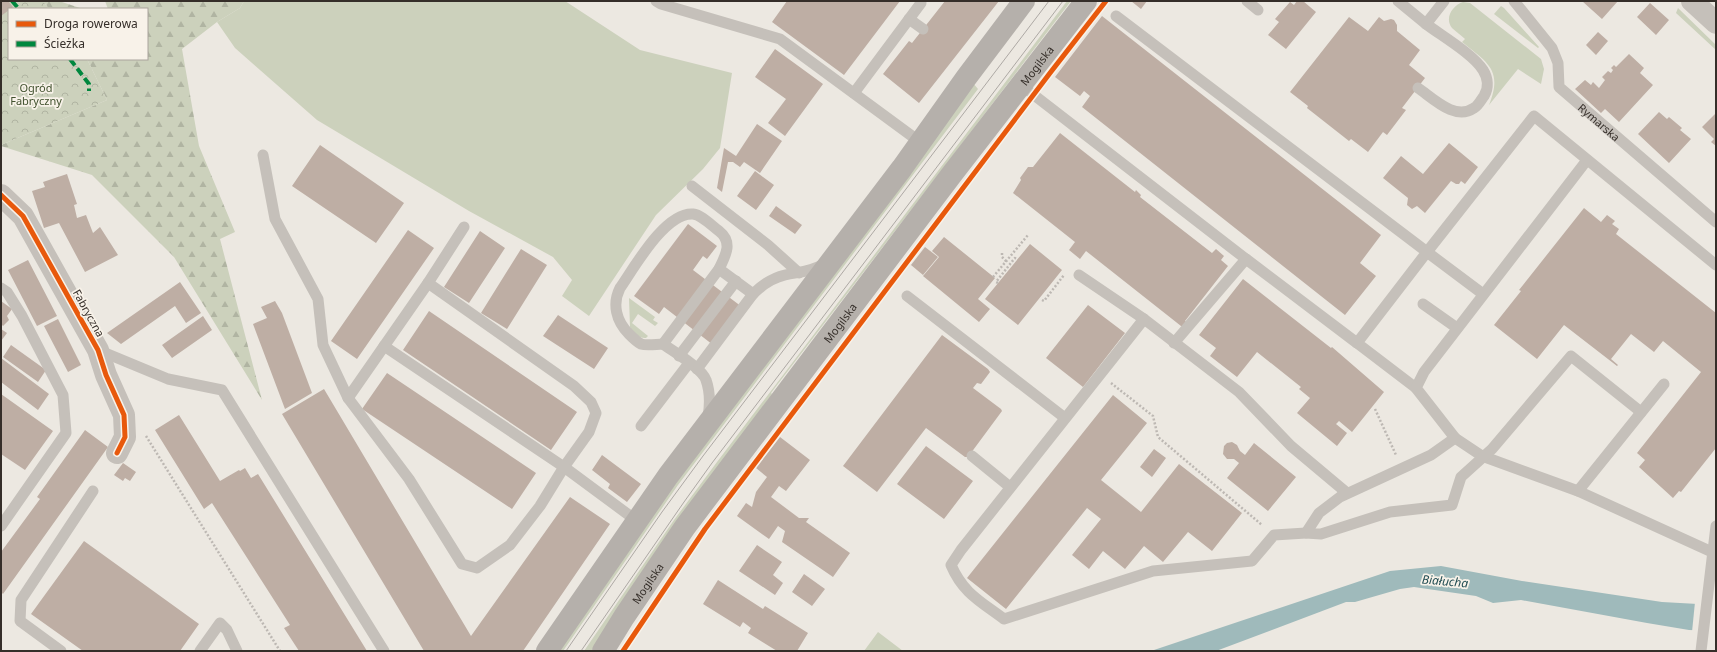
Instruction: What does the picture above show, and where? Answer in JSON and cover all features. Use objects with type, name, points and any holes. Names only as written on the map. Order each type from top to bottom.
[{"type":"main road","points":[[547,651],[637,521],[705,427],[836,256],[1024,1]]},
{"type":"main road","name":"Mogilska","points":[[603,651],[624,617],[685,527],[1086,1]]},
{"type":"street","points":[[1692,1],[1716,23]]},
{"type":"street","name":"Fabryczna","points":[[1,195],[23,216],[98,350],[106,375],[124,416],[125,437],[117,453]]},
{"type":"lane","points":[[656,1],[661,4],[780,39],[920,142]]},
{"type":"lane","points":[[1247,1],[1258,10]]},
{"type":"lane","points":[[1398,1],[1426,24],[1475,60],[1483,70],[1487,80],[1486,92],[1476,107],[1465,113],[1449,110],[1418,88]]},
{"type":"lane","points":[[1426,24],[1444,1]]},
{"type":"lane","name":"Rymarska","points":[[1514,1],[1552,48],[1558,62],[1559,87],[1716,222]]},
{"type":"lane","points":[[854,94],[921,3]]},
{"type":"lane","points":[[1116,16],[1483,294]]},
{"type":"lane","points":[[909,19],[923,29]]},
{"type":"lane","points":[[1021,85],[1416,388],[1455,438],[1482,456],[1578,491],[1712,552]]},
{"type":"lane","points":[[1357,343],[1534,116],[1716,265]]},
{"type":"lane","points":[[263,154],[275,219],[318,299],[323,345],[348,398],[409,479],[462,564],[477,568],[510,545],[540,506],[564,467],[589,432],[596,413],[591,402],[574,386],[428,283]]},
{"type":"lane","points":[[1416,388],[1424,372],[1457,328],[1587,160]]},
{"type":"lane","points":[[692,186],[768,245],[799,273]]},
{"type":"lane","points":[[663,344],[719,269],[727,251],[728,243],[722,234],[697,215],[688,215],[680,218],[666,226],[656,236],[620,288],[617,295],[616,309],[617,317],[624,329],[642,344],[663,344],[693,366],[706,378],[709,409],[705,427]]},
{"type":"lane","points":[[348,398],[428,283],[464,227]]},
{"type":"lane","points":[[641,426],[753,294],[768,281],[786,274],[814,270],[836,256]]},
{"type":"lane","points":[[1174,343],[1246,259]]},
{"type":"lane","points":[[719,269],[753,294]]},
{"type":"lane","points":[[1079,276],[1144,319],[1239,392],[1291,446],[1347,493]]},
{"type":"lane","points":[[680,356],[736,281]]},
{"type":"lane","points":[[1,288],[7,292],[22,316],[63,395],[66,433],[1,526]]},
{"type":"lane","points":[[907,296],[1065,418]]},
{"type":"lane","points":[[1423,304],[1457,328]]},
{"type":"lane","points":[[1144,319],[1010,487],[961,550],[952,565],[957,579],[969,593],[1004,618],[1153,571],[1252,561],[1274,535],[1306,533],[1321,534],[1390,512],[1452,505],[1461,477],[1482,456],[1492,449],[1571,356],[1641,412]]},
{"type":"lane","points":[[384,346],[564,467],[637,521]]},
{"type":"lane","points":[[98,350],[168,379],[222,390],[384,651]]},
{"type":"lane","points":[[1578,491],[1664,384]]},
{"type":"lane","points":[[1306,533],[1319,513],[1340,497],[1431,456],[1455,438]]},
{"type":"lane","points":[[972,456],[1010,487]]},
{"type":"lane","points":[[61,651],[20,621],[21,600],[93,491]]},
{"type":"lane","points":[[1701,651],[1716,526]]},
{"type":"lane","points":[[200,651],[220,623],[227,630],[237,651]]},
{"type":"path","points":[[993,276],[1028,234]]},
{"type":"path","points":[[1002,253],[1002,257],[1006,261]]},
{"type":"path","points":[[998,283],[996,282],[1016,258],[1017,260]]},
{"type":"path","points":[[1003,265],[1008,269]]},
{"type":"path","points":[[1042,300],[1044,301],[1066,274]]},
{"type":"path","points":[[1100,374],[1153,416],[1158,437],[1274,535]]},
{"type":"path","points":[[1375,409],[1402,469]]},
{"type":"path","points":[[124,416],[141,427],[176,486],[280,651]]},
{"type":"green space","name":"Ogród Fabryczny","points":[[1,1],[43,1],[48,8],[8,8],[8,60],[87,60],[107,100],[1,145]]},
{"type":"green space","points":[[43,1],[59,1],[80,8],[48,8]]},
{"type":"green space","points":[[105,1],[244,1],[240,8],[217,22],[182,49],[199,146],[235,232],[220,239],[262,400],[174,257],[92,175],[1,146],[107,100],[87,60],[148,60],[148,8],[108,8]]},
{"type":"green space","points":[[244,1],[565,1],[640,50],[732,73],[720,148],[703,169],[656,215],[589,316],[562,296],[572,280],[553,257],[469,211],[317,120],[235,48],[217,22],[240,8]]},
{"type":"green space","points":[[1067,1],[1071,1],[771,393],[772,394],[591,651],[584,651],[674,520],[717,462]]},
{"type":"green space","points":[[1463,2],[1470,3],[1541,59],[1544,69],[1541,84],[1518,69],[1489,105],[1493,93],[1494,83],[1490,68],[1486,62],[1462,42],[1465,39],[1452,28],[1450,24],[1449,16],[1451,12],[1456,6]]},
{"type":"green space","points":[[1501,6],[1539,47],[1538,48],[1494,14]]},
{"type":"green space","points":[[1678,8],[1716,45],[1716,50],[1676,13]]},
{"type":"green space","points":[[973,83],[978,89],[678,485],[563,651],[559,651],[664,499]]},
{"type":"green space","points":[[629,298],[655,317],[653,320],[658,323],[655,326],[638,314],[632,323],[648,336],[646,338],[636,335],[630,327]]},
{"type":"green space","points":[[878,632],[903,651],[864,651]]},
{"type":"water","name":"Białucha","points":[[1441,566],[1522,581],[1662,602],[1716,605],[1716,631],[1689,630],[1521,600],[1493,603],[1476,596],[1414,587],[1400,589],[1355,602],[1346,602],[1216,651],[1151,651],[1390,571]]},
{"type":"pier","points":[[1695,602],[1716,603],[1716,633],[1692,632]]},
{"type":"building","points":[[1,1],[8,1],[13,7],[8,8],[8,11],[1,16]]},
{"type":"building","points":[[787,1],[900,1],[844,75],[772,22]]},
{"type":"building","points":[[945,1],[999,1],[919,103],[883,74],[909,41],[912,43]]},
{"type":"building","points":[[1131,1],[1147,1],[1141,9]]},
{"type":"building","points":[[1297,1],[1303,1],[1316,12],[1286,49],[1268,35],[1279,22],[1275,19],[1290,2],[1294,5]]},
{"type":"building","points":[[1582,1],[1618,1],[1602,19]]},
{"type":"building","points":[[1650,3],[1669,20],[1656,35],[1637,17]]},
{"type":"building","points":[[1102,16],[1381,235],[1360,263],[1376,276],[1345,315],[1082,107],[1090,96],[1084,91],[1080,96],[1055,77]]},
{"type":"building","points":[[1349,17],[1368,31],[1379,17],[1384,21],[1391,19],[1394,20],[1397,25],[1397,31],[1420,50],[1409,65],[1425,78],[1402,108],[1406,110],[1387,135],[1383,132],[1368,152],[1351,139],[1349,141],[1307,108],[1308,106],[1290,92]]},
{"type":"building","points":[[1598,32],[1608,41],[1596,55],[1586,45]]},
{"type":"building","points":[[775,49],[823,84],[785,136],[768,123],[786,99],[755,77]]},
{"type":"building","points":[[1629,54],[1644,68],[1640,73],[1653,85],[1619,122],[1605,109],[1601,113],[1575,89],[1585,80],[1591,85],[1593,82],[1599,88],[1605,80],[1602,77],[1608,71],[1611,73],[1613,70],[1611,68],[1614,65],[1616,67]]},
{"type":"building","points":[[1659,112],[1667,119],[1669,117],[1682,128],[1680,130],[1691,139],[1669,163],[1638,134]]},
{"type":"building","points":[[1716,113],[1716,146],[1711,142],[1714,139],[1702,127]]},
{"type":"building","points":[[757,124],[782,141],[760,173],[744,162],[740,167],[733,162],[728,162],[722,192],[717,188],[724,148],[736,156]]},
{"type":"building","points":[[1060,133],[1135,192],[1136,190],[1141,195],[1140,197],[1212,253],[1216,249],[1224,256],[1221,260],[1228,266],[1185,321],[1188,323],[1184,327],[1086,251],[1080,259],[1069,250],[1075,242],[1013,193],[1021,180],[1020,178],[1028,167],[1033,167]]},
{"type":"building","points":[[1449,143],[1478,167],[1465,184],[1461,181],[1459,184],[1456,184],[1451,181],[1425,213],[1417,206],[1412,209],[1407,205],[1408,198],[1383,178],[1401,156],[1423,174]]},
{"type":"building","points":[[320,145],[404,203],[376,243],[292,186]]},
{"type":"building","points":[[755,171],[774,185],[756,210],[737,196]]},
{"type":"building","points":[[67,174],[77,204],[74,205],[77,218],[86,215],[93,233],[100,227],[118,255],[85,272],[59,223],[44,228],[32,191],[45,187],[43,182]]},
{"type":"building","points":[[776,206],[802,225],[795,234],[769,216]]},
{"type":"building","points":[[1584,208],[1601,222],[1607,215],[1615,221],[1612,224],[1619,229],[1616,234],[1716,313],[1716,448],[1681,492],[1679,491],[1673,498],[1639,467],[1645,460],[1637,453],[1701,372],[1663,341],[1654,352],[1631,334],[1611,359],[1618,365],[1617,366],[1564,325],[1537,359],[1494,325],[1521,291],[1519,290]]},
{"type":"building","points":[[688,224],[717,246],[707,259],[703,256],[693,270],[746,310],[717,348],[664,307],[659,314],[634,296]]},
{"type":"building","points":[[408,230],[434,248],[357,359],[331,341]]},
{"type":"building","points":[[480,231],[505,248],[469,303],[444,287]]},
{"type":"building","points":[[944,237],[995,278],[978,299],[990,309],[979,322],[923,276],[939,257],[932,251]]},
{"type":"building","points":[[1030,244],[1062,270],[1018,325],[985,299]]},
{"type":"building","points":[[925,247],[938,257],[923,275],[911,265]]},
{"type":"building","points":[[521,249],[547,265],[507,329],[481,313]]},
{"type":"building","points":[[28,260],[57,316],[37,326],[8,270]]},
{"type":"building","points":[[1243,279],[1331,348],[1332,347],[1384,392],[1352,432],[1339,421],[1336,424],[1347,433],[1337,446],[1297,413],[1310,398],[1299,389],[1301,387],[1257,352],[1237,377],[1210,356],[1216,348],[1199,335]]},
{"type":"building","points":[[180,282],[201,313],[186,323],[175,306],[121,344],[107,333]]},
{"type":"building","points":[[1,301],[12,309],[7,316],[9,320],[3,326],[1,324]]},
{"type":"building","points":[[275,301],[282,313],[312,393],[285,409],[253,324],[267,318],[261,307]]},
{"type":"building","points":[[1088,305],[1125,333],[1083,387],[1046,358]]},
{"type":"building","points":[[429,311],[577,412],[551,450],[403,350]]},
{"type":"building","points":[[558,315],[608,348],[594,369],[543,336]]},
{"type":"building","points":[[203,316],[212,330],[172,358],[162,345]]},
{"type":"building","points":[[58,319],[81,365],[68,372],[44,326]]},
{"type":"building","points":[[1,329],[7,333],[1,341]]},
{"type":"building","points":[[942,335],[988,369],[990,372],[981,384],[977,383],[973,388],[1002,411],[968,457],[965,457],[926,428],[877,492],[843,466]]},
{"type":"building","points":[[11,345],[46,370],[38,382],[3,357]]},
{"type":"building","points":[[1,358],[49,394],[38,410],[1,382]]},
{"type":"building","points":[[387,373],[536,473],[512,509],[362,409]]},
{"type":"building","points":[[324,389],[471,636],[570,497],[610,524],[523,651],[424,651],[282,414]]},
{"type":"building","points":[[1,394],[53,431],[25,470],[1,454]]},
{"type":"building","points":[[1113,395],[1147,423],[1101,480],[1141,512],[1179,464],[1242,513],[1212,551],[1188,532],[1163,562],[1144,546],[1125,569],[1103,551],[1089,569],[1072,555],[1101,519],[1087,508],[1006,609],[967,578]]},
{"type":"building","points":[[179,415],[220,481],[245,468],[251,478],[258,474],[367,651],[299,651],[284,628],[290,625],[212,503],[204,509],[155,430]]},
{"type":"building","points":[[85,430],[108,447],[3,594],[1,592],[1,552],[40,499],[37,497]]},
{"type":"building","points":[[780,437],[810,460],[786,491],[779,486],[771,497],[799,518],[809,518],[806,522],[850,553],[833,577],[782,542],[785,531],[778,526],[769,539],[737,516],[746,503],[752,507],[756,492],[767,477],[756,468]]},
{"type":"building","points":[[1232,442],[1237,445],[1240,451],[1245,455],[1254,443],[1296,477],[1268,511],[1227,478],[1239,463],[1234,459],[1227,459],[1223,454],[1224,446],[1227,443]]},
{"type":"building","points":[[926,446],[973,481],[944,519],[897,484]]},
{"type":"building","points":[[1154,449],[1166,458],[1152,477],[1140,467]]},
{"type":"building","points":[[602,455],[641,484],[627,502],[608,488],[610,484],[592,470]]},
{"type":"building","points":[[123,463],[136,472],[130,481],[125,478],[123,481],[114,475]]},
{"type":"building","points":[[84,541],[199,624],[180,651],[83,651],[31,614]]},
{"type":"building","points":[[757,545],[782,562],[773,575],[783,583],[775,595],[739,571]]},
{"type":"building","points":[[804,574],[825,589],[812,606],[792,592]]},
{"type":"building","points":[[718,580],[763,609],[765,606],[808,633],[797,651],[777,651],[748,633],[751,628],[743,622],[740,627],[703,604]]},
{"type":"tram line","points":[[566,651],[662,512],[703,456],[1049,1]]},
{"type":"tram line","points":[[581,651],[712,463],[1063,1]]},
{"type":"marked path","points":[[12,1],[18,8]]},
{"type":"marked path","points":[[71,60],[89,84],[89,91]]},
{"type":"cycle path","points":[[623,651],[705,529],[1106,1]]},
{"type":"cycle path","points":[[1,195],[23,216],[98,350],[106,375],[124,415],[125,437],[117,453]]}]
